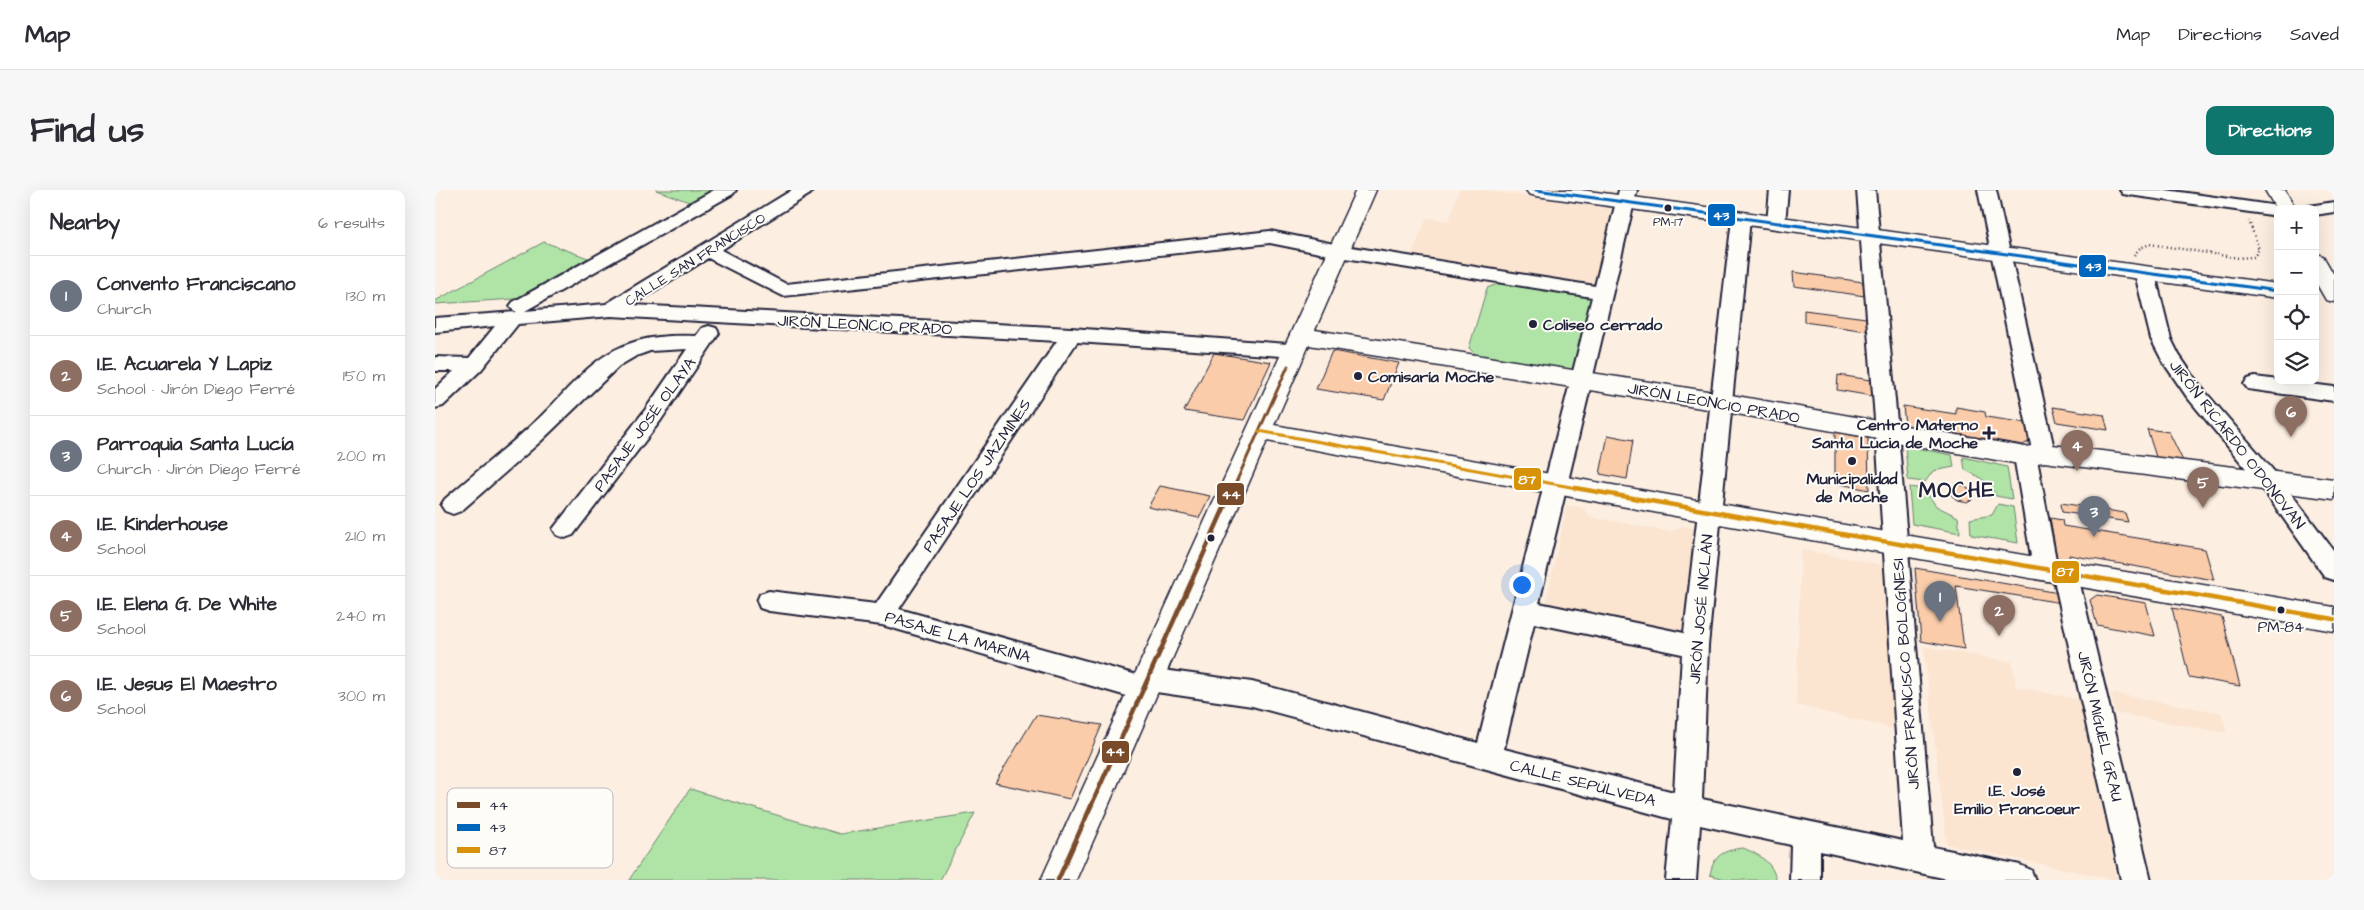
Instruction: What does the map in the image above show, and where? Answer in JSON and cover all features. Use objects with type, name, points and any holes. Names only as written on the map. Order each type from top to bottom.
[{"type":"street","points":[[435,401],[474,365],[516,313],[727,190]]},
{"type":"street","name":"CALLE SAN FRANCISCO","points":[[611,310],[804,190]]},
{"type":"street","points":[[1058,880],[1366,190]]},
{"type":"street","points":[[1536,190],[1626,196],[1741,218],[2001,253],[2143,276],[2274,291]]},
{"type":"street","points":[[1776,223],[1779,190]]},
{"type":"street","name":"JIRÓN FRANCISCO BOLOGNESI","points":[[1866,190],[1896,544],[1919,859]]},
{"type":"street","name":"JIRÓN MIGUEL GRAU","points":[[1987,190],[2001,253],[2055,570],[2136,880]]},
{"type":"street","points":[[2129,190],[2274,210]]},
{"type":"street","points":[[2275,190],[2284,205]]},
{"type":"street","points":[[1487,758],[1626,196]]},
{"type":"street","points":[[2319,209],[2334,207]]},
{"type":"street","name":"JIRÓN JOSÉ INCLÁN","points":[[1681,880],[1687,809],[1695,646],[1741,218]]},
{"type":"street","points":[[708,250],[783,290],[1270,237],[1339,251],[1602,293]]},
{"type":"street","points":[[2319,268],[2334,296],[2319,296]]},
{"type":"street","name":"JIRÓN RICARDO O'DONOVAN","points":[[2143,276],[2161,339],[2170,357],[2194,392],[2270,482],[2334,570]]},
{"type":"street","name":"JIRÓN LEONCIO PRADO","points":[[435,325],[516,313],[611,310],[1071,335],[1299,343],[1580,380],[1720,402],[1887,432],[2035,454],[2334,489]]},
{"type":"street","name":"PASAJE JOSÉ OLAYA","points":[[565,529],[653,415],[719,316]]},
{"type":"street","name":"PASAJE LOS JAZMINES","points":[[882,614],[1071,335]]},
{"type":"street","points":[[453,506],[543,427],[570,402],[593,375],[610,361],[637,348],[657,342],[702,343]]},
{"type":"street","points":[[435,364],[474,365]]},
{"type":"street","points":[[2255,384],[2334,394]]},
{"type":"street","points":[[1259,431],[1708,512],[2334,619]]},
{"type":"street","name":"PASAJE LA MARINA","points":[[769,601],[882,614],[1146,684]]},
{"type":"street","points":[[1523,610],[1695,646]]},
{"type":"street","name":"CALLE SEPÚLVEDA","points":[[1146,684],[1251,694],[1487,758],[1687,809],[2020,880]]},
{"type":"street","points":[[1805,880],[1806,834]]},
{"type":"path","points":[[2143,276],[2134,254],[2144,245],[2150,244],[2239,258],[2250,258],[2257,255],[2259,250],[2243,206]]},
{"type":"shaded area","points":[[1459,190],[1482,190],[1612,209],[1594,285],[1411,257],[1427,218],[1449,221]]},
{"type":"shaded area","points":[[1567,505],[1583,508],[1590,517],[1669,532],[1683,526],[1705,529],[1694,644],[1544,613]]},
{"type":"shaded area","points":[[1801,550],[1883,565],[1899,730],[1796,705]]},
{"type":"shaded area","name":"I.E. José Emilio Francoeur","points":[[1924,647],[2012,662],[2016,687],[2081,700],[2117,880],[1947,844]]},
{"type":"shaded area","points":[[2111,693],[2221,713],[2227,733],[2116,713]]},
{"type":"green space","points":[[656,190],[714,190],[692,203]]},
{"type":"green space","points":[[544,242],[588,258],[515,299],[435,304],[435,301]]},
{"type":"green space","name":"Coliseo cerrado","points":[[1498,284],[1591,296],[1595,301],[1579,365],[1569,371],[1479,358],[1469,348],[1487,288]]},
{"type":"green space","points":[[1905,446],[1952,455],[1954,467],[1933,471],[1925,482],[1908,480]]},
{"type":"green space","points":[[1963,457],[2007,467],[2012,499],[1996,496],[1987,483],[1965,470]]},
{"type":"green space","points":[[1909,487],[1924,489],[1936,506],[1958,517],[1960,533],[1912,524]]},
{"type":"green space","points":[[1998,504],[2013,507],[2018,543],[1971,535],[1970,519],[1992,515]]},
{"type":"green space","points":[[690,789],[840,834],[975,813],[940,880],[629,880]]},
{"type":"green space","points":[[1743,848],[1764,860],[1772,868],[1776,880],[1729,880],[1710,875],[1711,868],[1720,855],[1730,850]]},
{"type":"building","points":[[1793,272],[1863,282],[1865,296],[1794,286]]},
{"type":"building","points":[[1804,310],[1866,318],[1867,331],[1804,322]]},
{"type":"building","name":"Comisaría Moche","points":[[1332,351],[1399,363],[1384,400],[1316,389]]},
{"type":"building","points":[[1214,353],[1271,362],[1244,420],[1184,411]]},
{"type":"building","points":[[1838,375],[1871,380],[1872,396],[1837,390]]},
{"type":"building","name":"Centro Materno Santa Lucia de Moche","points":[[1903,406],[1956,414],[1956,407],[1985,412],[1986,417],[2027,423],[2031,440],[2023,445],[1905,425]]},
{"type":"building","points":[[2053,407],[2104,415],[2108,430],[2057,422]]},
{"type":"building","points":[[2147,429],[2169,432],[2186,467],[2158,463]]},
{"type":"building","name":"Municipalidad de Moche","points":[[1835,432],[1868,438],[1869,490],[1835,483]]},
{"type":"building","points":[[1608,435],[1633,440],[1627,479],[1600,474]]},
{"type":"building","points":[[1955,484],[1966,486],[1972,493],[1972,499],[1967,502],[1957,500],[1950,494],[1950,488]]},
{"type":"building","points":[[1160,486],[1210,496],[1199,518],[1148,507]]},
{"type":"building","points":[[2061,503],[2125,513],[2128,522],[2062,512]]},
{"type":"building","points":[[2050,518],[2062,520],[2063,526],[2205,549],[2214,580],[2069,555],[2070,562],[2057,559]]},
{"type":"building","points":[[1915,568],[2059,593],[2062,603],[1956,586],[1964,649],[1921,641]]},
{"type":"building","points":[[2097,595],[2146,603],[2155,636],[2097,625],[2090,600]]},
{"type":"building","points":[[2172,608],[2222,617],[2240,686],[2189,677]]},
{"type":"building","points":[[1036,715],[1102,725],[1070,799],[995,783]]},
{"type":"transit line","name":"43","points":[[1536,190],[2274,290]]},
{"type":"transit line","name":"44","points":[[1058,880],[1288,366]]},
{"type":"transit line","name":"87","points":[[1259,431],[1708,512],[2045,568],[2334,619]]},
{"type":"place","name":"PM-17","points":[[1668,208]]},
{"type":"place","name":"Coliseo cerrado","points":[[1533,324]]},
{"type":"place","name":"Comisaría Moche","points":[[1358,376]]},
{"type":"place","name":"Centro Materno Santa Lucia de Moche","points":[[1989,433]]},
{"type":"place","name":"I.E. Jesus El Maestro","points":[[2291,437]]},
{"type":"place","name":"Municipalidad de Moche","points":[[1852,461]]},
{"type":"place","name":"I.E. Kinderhouse","points":[[2077,471]]},
{"type":"place","name":"I.E. Elena G. De White","points":[[2203,508]]},
{"type":"place","name":"Parroquia Santa Lucía","points":[[2094,537]]},
{"type":"place","name":"PM-84","points":[[2281,610]]},
{"type":"place","name":"Convento Franciscano","points":[[1940,622]]},
{"type":"place","name":"I.E. Acuarela Y Lapiz","points":[[1999,636]]},
{"type":"place","name":"I.E. José Emilio Francoeur","points":[[2017,772]]},
{"type":"district","name":"MOCHE","points":[[1957,490]]}]
